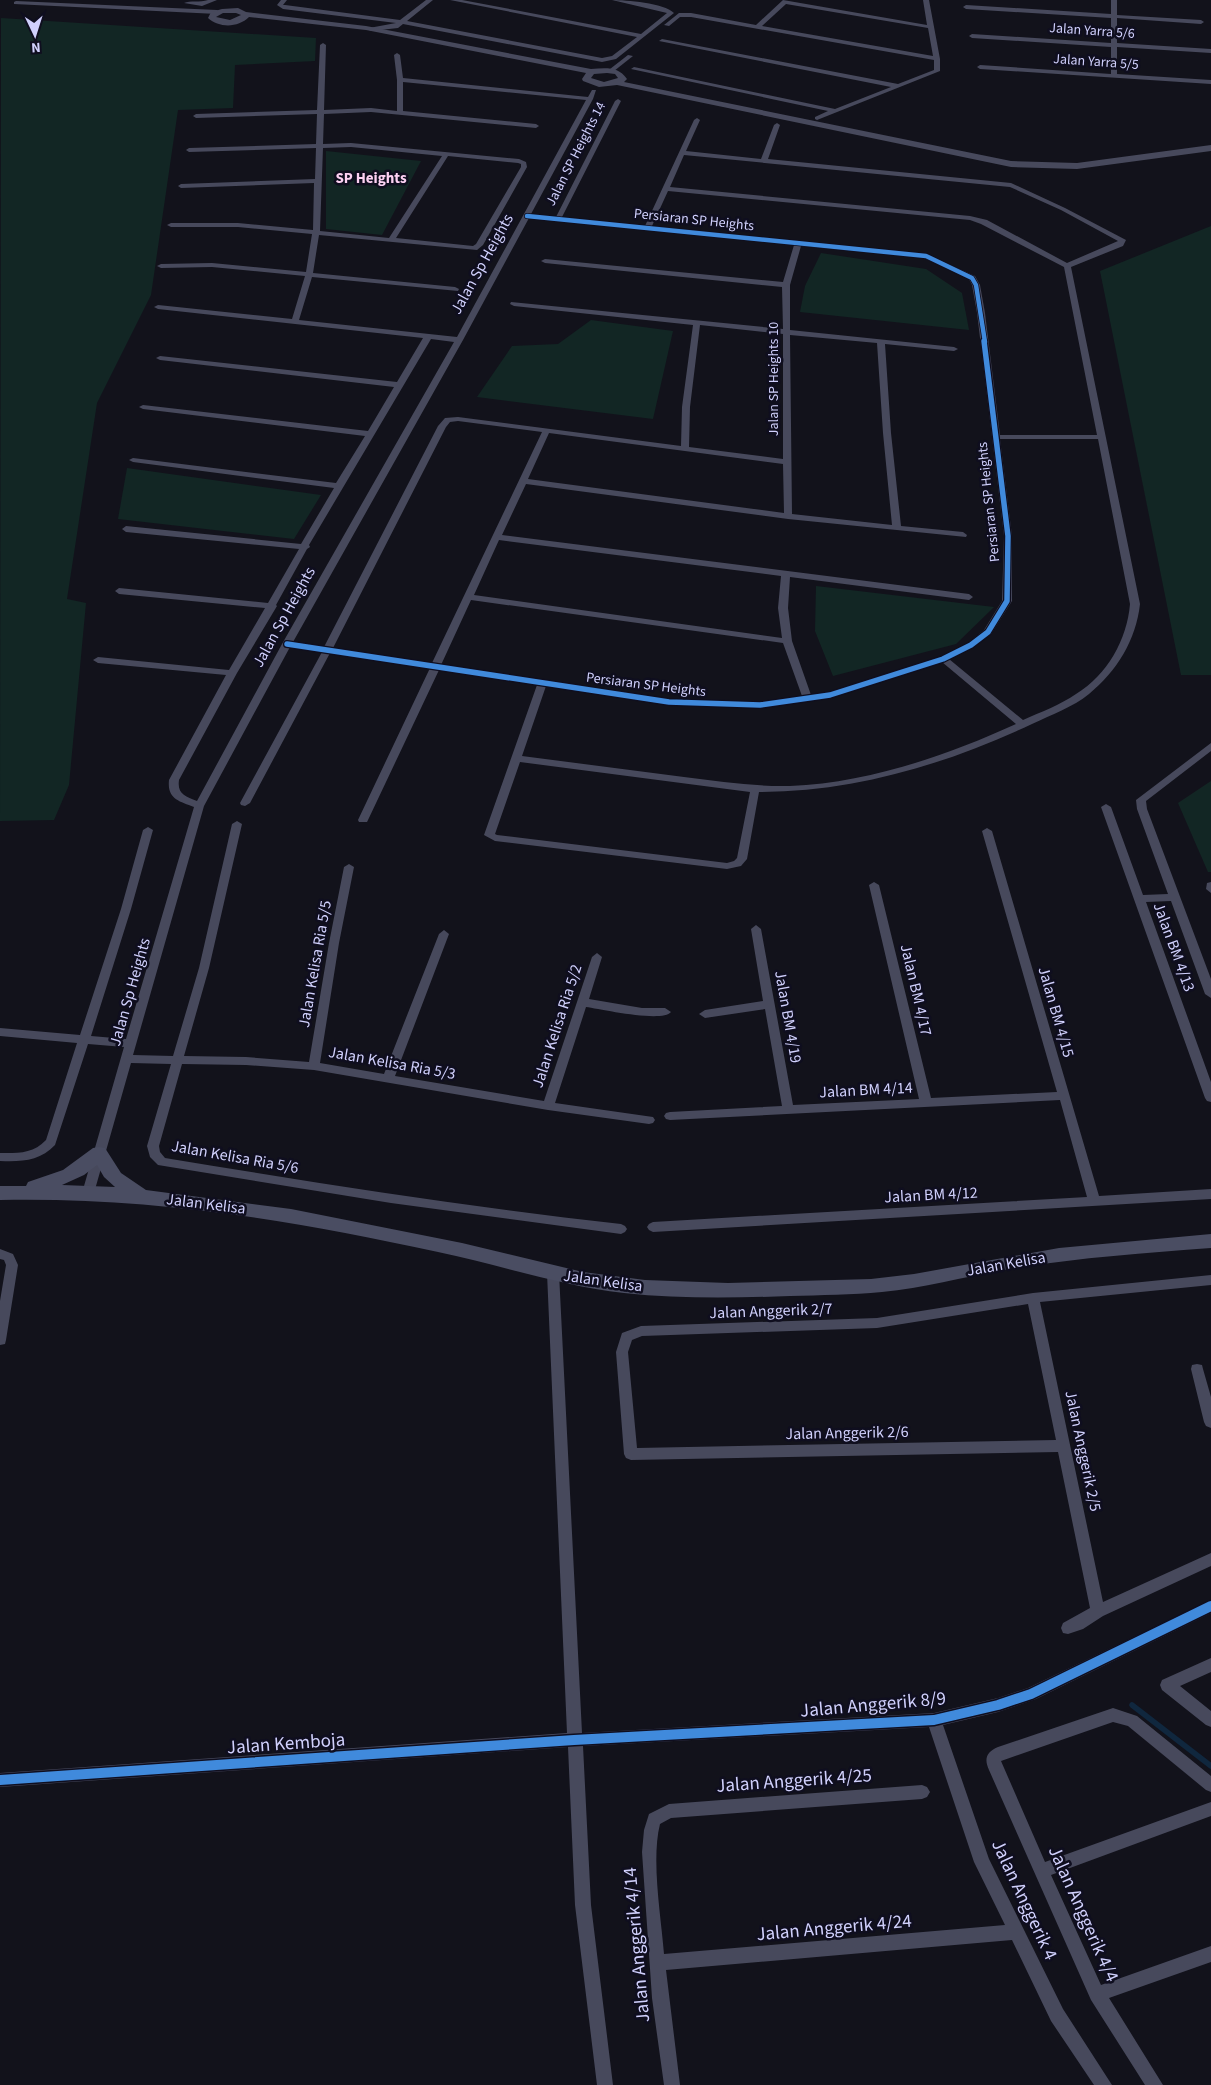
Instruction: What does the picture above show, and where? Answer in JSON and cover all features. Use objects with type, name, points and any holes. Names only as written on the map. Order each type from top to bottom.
[{"type":"main road","points":[[6,1192],[65,1178],[86,1166],[99,1153],[112,1177],[122,1185],[147,1197]]},
{"type":"main road","name":"Jalan Kelisa","points":[[6,1192],[88,1193],[147,1197],[302,1217],[491,1256],[553,1273],[621,1285],[672,1290],[720,1291],[835,1288],[915,1281],[1010,1262],[1065,1254],[1211,1241]]},
{"type":"street","points":[[108,0],[202,4],[213,0]]},
{"type":"street","points":[[227,10],[236,0]]},
{"type":"street","points":[[284,0],[280,5],[283,7],[400,24],[602,60],[614,58],[671,13],[667,10],[636,2],[615,0]]},
{"type":"street","points":[[371,29],[400,24],[430,0]]},
{"type":"street","points":[[453,0],[642,36]]},
{"type":"street","points":[[817,118],[937,71],[926,0]]},
{"type":"street","points":[[1114,0],[1114,75]]},
{"type":"street","points":[[757,27],[787,1],[931,27]]},
{"type":"street","points":[[11,10],[17,2],[217,12],[227,10],[381,36],[588,75],[612,70],[679,15],[691,15],[936,59]]},
{"type":"street","points":[[966,7],[1201,22]]},
{"type":"street","points":[[217,12],[212,18],[218,22],[234,22],[243,13]]},
{"type":"street","points":[[243,13],[404,35],[588,75],[595,84],[620,81],[817,118],[1008,157],[1032,160],[1071,160],[1211,141]]},
{"type":"street","points":[[400,24],[404,35]]},
{"type":"street","name":"Jalan Yarra 5/6","points":[[972,36],[1211,51]]},
{"type":"street","points":[[662,41],[898,86]]},
{"type":"street","points":[[295,322],[310,276],[316,233],[319,111],[323,45]]},
{"type":"street","points":[[397,55],[400,80],[400,113]]},
{"type":"street","name":"Jalan Yarra 5/5","points":[[980,67],[1211,82]]},
{"type":"street","points":[[634,69],[836,111]]},
{"type":"street","points":[[612,70],[621,74],[620,81]]},
{"type":"street","name":"Jalan Sp Heights","points":[[88,1193],[128,1059],[199,806],[287,644],[459,340],[592,95],[400,80]]},
{"type":"street","points":[[620,81],[1011,164],[1052,167],[1077,166],[1211,148]]},
{"type":"street","name":"Jalan SP Heights 14","points":[[558,219],[618,101]]},
{"type":"street","points":[[196,116],[371,110],[536,126]]},
{"type":"street","points":[[648,228],[698,120]]},
{"type":"street","points":[[764,161],[778,125]]},
{"type":"street","points":[[171,225],[219,224],[474,248],[479,245],[524,167],[524,163],[519,161],[351,145],[189,150]]},
{"type":"street","points":[[682,153],[1011,185],[1064,209],[1122,240],[1120,244],[1068,266]]},
{"type":"street","points":[[391,240],[446,154]]},
{"type":"street","points":[[182,186],[317,181]]},
{"type":"street","points":[[666,188],[970,218],[984,222],[1068,266]]},
{"type":"street","name":"Persiaran SP Heights","points":[[287,644],[434,668],[669,702],[723,706],[760,705],[808,699],[943,659],[972,645],[988,632],[1007,601],[1008,536],[981,313],[976,285],[972,278],[926,256],[527,216]]},
{"type":"street","name":"Jalan SP Heights 10","points":[[788,516],[785,396],[786,285],[798,243]]},
{"type":"street","points":[[545,261],[786,285]]},
{"type":"street","points":[[161,266],[212,265],[455,289]]},
{"type":"street","points":[[515,758],[755,789],[813,787],[885,773],[944,756],[1023,725],[1090,689],[1116,660],[1134,620],[1135,604],[1100,437],[1068,266]]},
{"type":"street","points":[[514,304],[954,349]]},
{"type":"street","points":[[158,307],[459,340]]},
{"type":"street","points":[[684,449],[686,407],[697,323]]},
{"type":"street","points":[[199,806],[177,796],[173,788],[174,780],[232,673],[306,547],[339,486],[428,337]]},
{"type":"street","points":[[881,343],[887,433],[897,528]]},
{"type":"street","points":[[160,358],[398,385]]},
{"type":"street","points":[[143,407],[370,434]]},
{"type":"street","points":[[245,804],[327,651],[442,426],[448,420],[458,419],[788,462]]},
{"type":"street","points":[[363,820],[547,430]]},
{"type":"street","points":[[995,437],[1100,437]]},
{"type":"street","points":[[133,460],[339,486]]},
{"type":"street","points":[[523,481],[788,516],[963,534]]},
{"type":"street","points":[[126,530],[306,547]]},
{"type":"street","points":[[496,537],[969,597]]},
{"type":"street","points":[[786,575],[784,608],[787,641],[808,699]]},
{"type":"street","points":[[119,591],[272,606]]},
{"type":"street","points":[[467,597],[787,641]]},
{"type":"street","points":[[943,659],[1023,725]]},
{"type":"street","points":[[98,660],[232,673]]},
{"type":"street","points":[[542,684],[489,830],[489,835],[495,838],[727,866],[738,864],[742,859],[755,789]]},
{"type":"street","points":[[1211,746],[1141,800],[1142,809],[1174,898],[1206,968],[1211,994]]},
{"type":"street","name":"Jalan BM 4/13","points":[[1106,807],[1211,1098]]},
{"type":"street","name":"Jalan Kelisa Ria 5/6","points":[[238,824],[204,968],[153,1146],[154,1154],[162,1162],[525,1218],[621,1229]]},
{"type":"street","points":[[0,1157],[32,1156],[44,1151],[51,1142],[126,909],[148,830]]},
{"type":"street","name":"Jalan BM 4/15","points":[[986,831],[1095,1202]]},
{"type":"street","name":"Jalan Kelisa Ria 5/5","points":[[314,1066],[334,943],[349,867]]},
{"type":"street","name":"Jalan BM 4/17","points":[[874,885],[926,1103]]},
{"type":"street","points":[[1139,900],[1174,898]]},
{"type":"street","name":"Jalan BM 4/19","points":[[756,929],[788,1110]]},
{"type":"street","points":[[388,1079],[444,934]]},
{"type":"street","name":"Jalan Kelisa Ria 5/2","points":[[548,1106],[596,957]]},
{"type":"street","points":[[582,1002],[642,1012],[665,1012]]},
{"type":"street","points":[[705,1014],[769,1004]]},
{"type":"street","points":[[0,1032],[132,1044]]},
{"type":"street","name":"Jalan Kelisa Ria 5/3","points":[[128,1059],[177,1058],[314,1066],[548,1106],[649,1120]]},
{"type":"street","name":"Jalan BM 4/14","points":[[670,1116],[1064,1096]]},
{"type":"street","name":"Jalan BM 4/12","points":[[653,1227],[1211,1194]]},
{"type":"street","points":[[0,1340],[12,1265],[4,1255]]},
{"type":"street","points":[[553,1273],[583,1905],[605,2085]]},
{"type":"street","name":"Jalan Anggerik 2/7","points":[[631,1454],[622,1352],[627,1337],[641,1331],[877,1323],[1033,1298],[1211,1280]]},
{"type":"street","name":"Jalan Anggerik 2/5","points":[[1033,1298],[1098,1611]]},
{"type":"street","points":[[1197,1369],[1211,1422]]},
{"type":"street","name":"Jalan Anggerik 2/6","points":[[631,1454],[1064,1446]]},
{"type":"street","points":[[1068,1628],[1098,1611],[1211,1559]]},
{"type":"street","name":"Jalan Anggerik 8/9","points":[[574,1740],[934,1720],[998,1705],[1031,1694],[1211,1606]]},
{"type":"street","points":[[1211,1665],[1167,1685],[1211,1720]]},
{"type":"street","name":"Jalan Anggerik 4/4","points":[[1155,2085],[1097,1994],[994,1765],[993,1758],[998,1754],[1113,1715],[1132,1721],[1211,1785]]},
{"type":"street","name":"Jalan Anggerik 4","points":[[934,1720],[982,1862],[1057,2015],[1104,2085]]},
{"type":"street","name":"Jalan Kemboja","points":[[0,1780],[574,1740]]},
{"type":"street","name":"Jalan Anggerik 4/25","points":[[669,1811],[922,1792]]},
{"type":"street","points":[[1041,1871],[1211,1809]]},
{"type":"street","name":"Jalan Anggerik 4/14","points":[[669,1811],[654,1819],[649,1834],[656,1963],[672,2085]]},
{"type":"street","name":"Jalan Anggerik 4/24","points":[[656,1963],[1015,1932]]},
{"type":"street","points":[[1097,1994],[1211,1954]]},
{"type":"green space","points":[[1,18],[316,38],[315,61],[235,65],[233,108],[178,110],[151,295],[97,403],[67,599],[86,603],[69,785],[54,820],[0,821]]},
{"type":"green space","points":[[326,151],[421,161],[382,235],[326,229]]},
{"type":"green space","points":[[1211,226],[1211,675],[1181,675],[1100,271]]},
{"type":"green space","points":[[821,253],[926,269],[962,293],[969,330],[800,312],[805,286]]},
{"type":"green space","points":[[591,320],[673,331],[653,419],[477,397],[512,346],[558,344]]},
{"type":"green space","points":[[127,468],[321,495],[294,539],[118,519]]},
{"type":"green space","points":[[816,586],[994,607],[956,644],[833,676],[815,631]]},
{"type":"green space","points":[[1211,781],[1211,872],[1208,872],[1178,803]]},
{"type":"waterway","points":[[1132,1705],[1211,1766]]},
{"type":"cycle path","points":[[287,644],[669,702],[760,705],[830,695],[943,659],[971,645],[988,632],[1007,601],[1008,536],[981,313],[976,285],[972,278],[926,256],[527,216]]},
{"type":"cycle path","points":[[0,1780],[574,1740],[934,1720],[998,1705],[1031,1694],[1211,1606]]},
{"type":"district","name":"SP Heights","points":[[371,178]]}]
